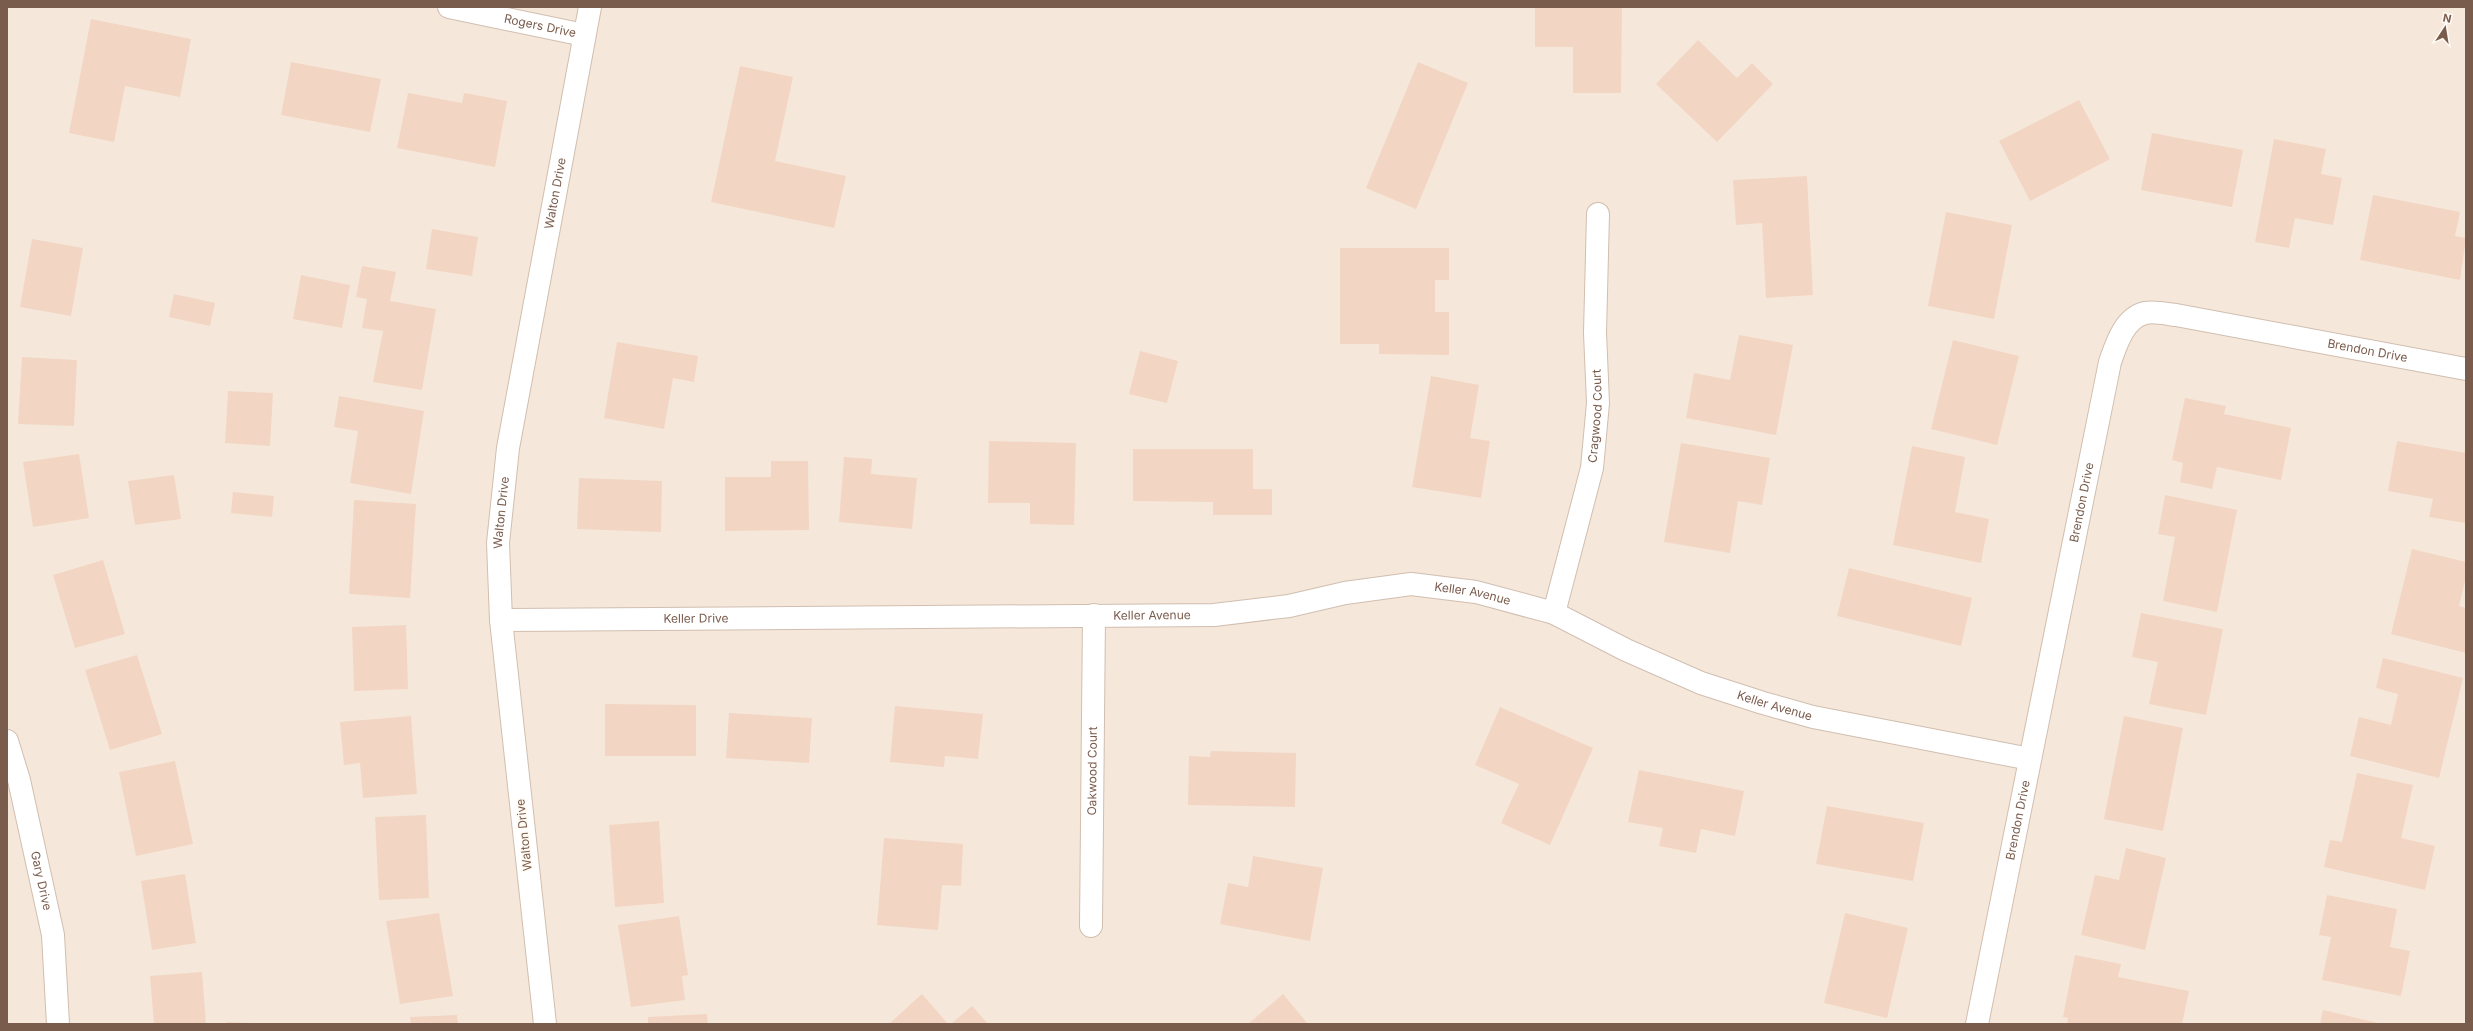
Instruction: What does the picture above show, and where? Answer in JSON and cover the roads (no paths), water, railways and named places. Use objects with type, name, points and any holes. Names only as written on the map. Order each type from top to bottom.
[{"type":"street","name":"Rogers Drive","points":[[449,7],[584,36]]},
{"type":"street","name":"Walton Drive","points":[[545,1024],[501,620],[498,543],[508,448],[590,7]]},
{"type":"street","name":"Cragwood Court","points":[[1554,613],[1592,468],[1598,403],[1595,333],[1598,214]]},
{"type":"street","name":"Brendon Drive","points":[[1977,1024],[2110,362],[2116,344],[2128,323],[2144,313],[2176,315],[2466,369]]},
{"type":"street","name":"Keller Avenue","points":[[890,617],[1214,614],[1289,606],[1345,593],[1411,584],[1476,592],[1554,613],[1626,650],[1701,683],[1763,703],[1813,717],[2030,759]]},
{"type":"street","name":"Oakwood Court","points":[[1091,926],[1094,615]]},
{"type":"street","name":"Keller Drive","points":[[501,620],[890,617]]},
{"type":"street","name":"Gary Drive","points":[[7,741],[19,780],[53,935],[58,1024]]}]
